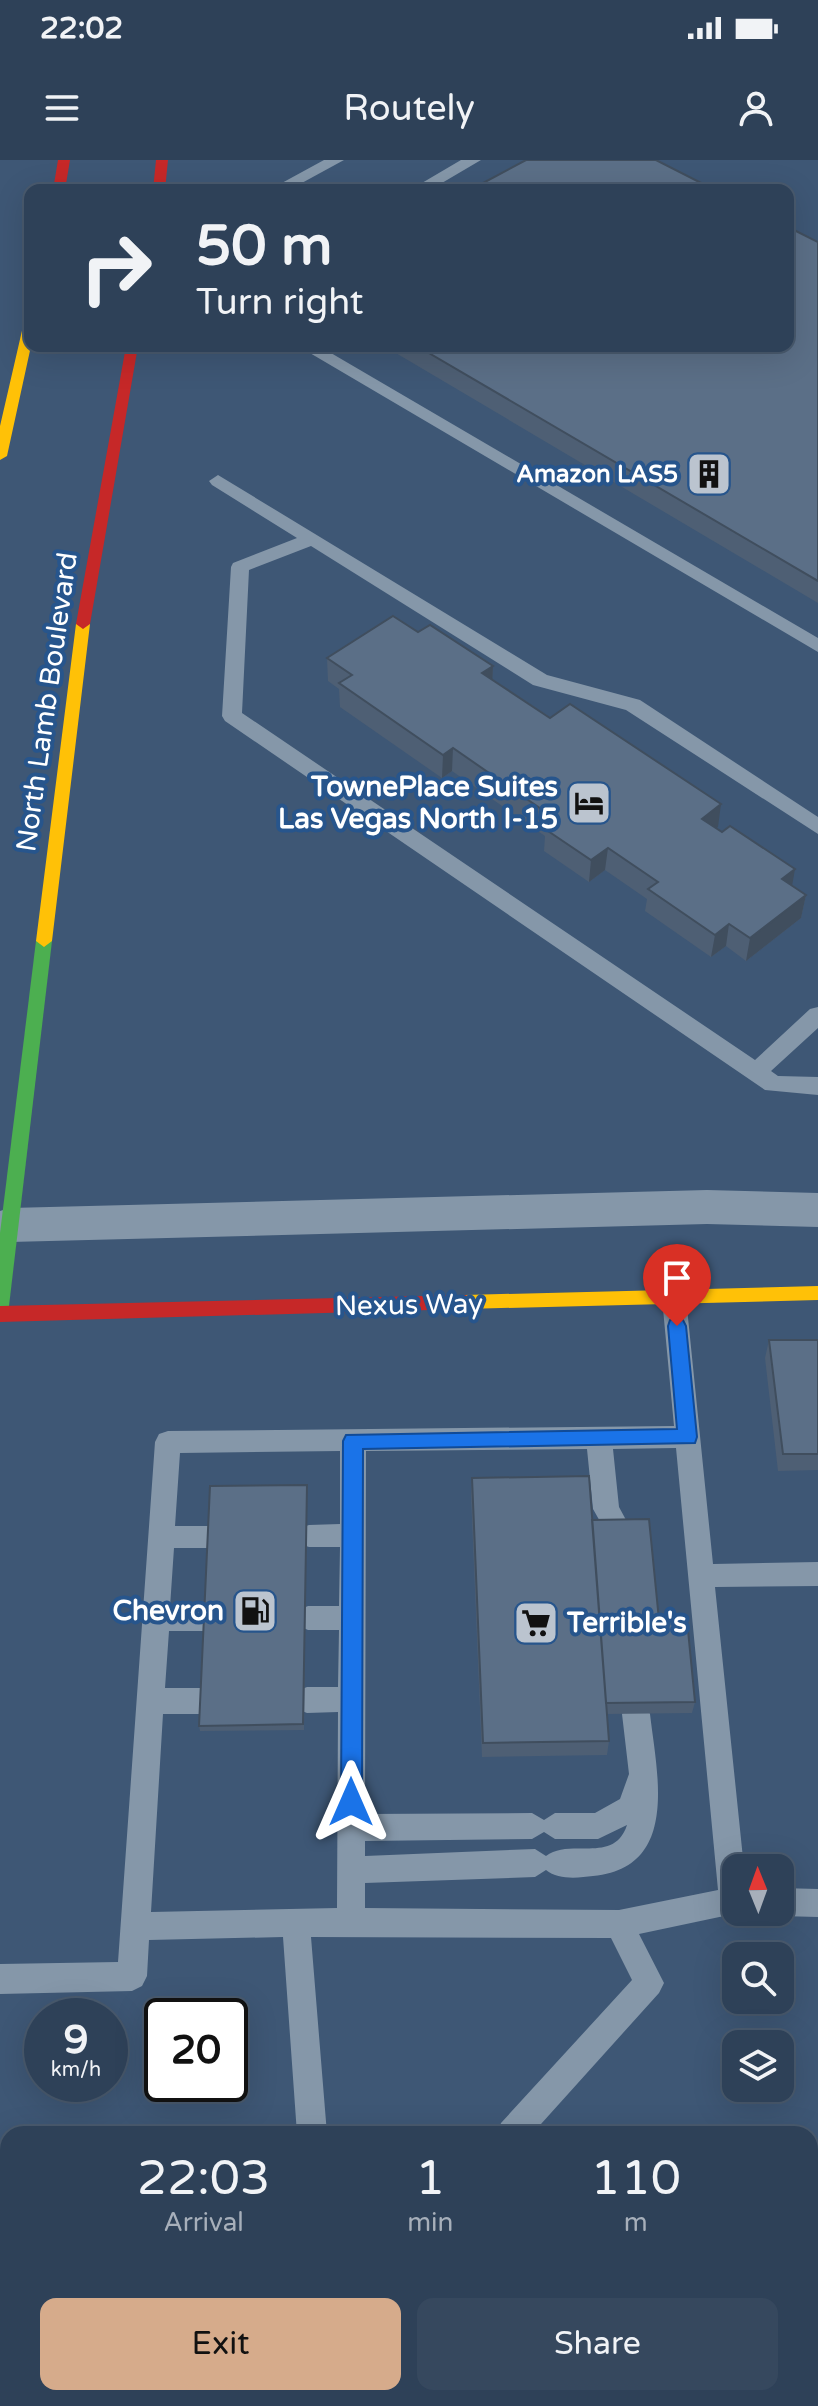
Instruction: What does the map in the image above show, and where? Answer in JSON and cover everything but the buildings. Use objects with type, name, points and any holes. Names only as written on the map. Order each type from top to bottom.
[{"type":"main road","points":[[60,184],[64,160]]},
{"type":"main road","points":[[160,184],[162,160]]},
{"type":"main road","points":[[0,456],[24,349]]},
{"type":"main road","name":"North Lamb Boulevard","points":[[0,1306],[5,1225],[78,651],[131,352]]},
{"type":"main road","name":"Nexus Way","points":[[0,1314],[818,1293]]},
{"type":"street","points":[[5,1225],[707,1207],[818,1210]]},
{"type":"lane","points":[[289,184],[336,160]]},
{"type":"lane","points":[[429,184],[473,160]]},
{"type":"lane","points":[[317,352],[818,646]]},
{"type":"lane","points":[[218,481],[540,680],[633,705],[818,827]]},
{"type":"lane","points":[[312,539],[240,567],[232,716],[773,1084],[818,1086]]},
{"type":"lane","points":[[756,1072],[818,1015]]},
{"type":"lane","points":[[674,1298],[729,1854]]},
{"type":"lane","points":[[0,1979],[132,1976],[168,1442],[688,1437]]},
{"type":"lane","points":[[599,1438],[606,1509],[619,1531]]},
{"type":"lane","points":[[351,1922],[353,1441]]},
{"type":"lane","points":[[309,1536],[353,1535]]},
{"type":"lane","points":[[162,1537],[210,1537]]},
{"type":"lane","points":[[701,1576],[818,1574]]},
{"type":"lane","points":[[308,1618],[352,1618]]},
{"type":"lane","points":[[157,1619],[207,1619]]},
{"type":"lane","points":[[307,1700],[352,1699]]},
{"type":"lane","points":[[151,1701],[204,1701]]},
{"type":"lane","points":[[351,1870],[593,1864],[623,1855],[640,1834],[646,1808],[636,1714]]},
{"type":"lane","points":[[351,1828],[598,1826],[631,1808],[641,1779]]},
{"type":"lane","points":[[794,1902],[818,1903]]},
{"type":"lane","points":[[135,1926],[351,1922],[619,1924],[722,1903]]},
{"type":"lane","points":[[519,2126],[649,1983],[619,1924]]},
{"type":"lane","points":[[296,1925],[311,2126]]},
{"type":"traffic: fast","points":[[0,1306],[44,941]]},
{"type":"traffic: slow","points":[[0,456],[24,349]]},
{"type":"traffic: slow","points":[[44,941],[83,624]]},
{"type":"traffic: slow","points":[[465,1302],[818,1293]]},
{"type":"traffic: jam","points":[[60,184],[64,160]]},
{"type":"traffic: jam","points":[[160,184],[162,160]]},
{"type":"traffic: jam","points":[[83,624],[131,352]]},
{"type":"traffic: jam","points":[[0,1314],[465,1302]]},
{"type":"place","name":"Amazon LAS5","points":[[709,474]]},
{"type":"place","name":"TownePlace Suites Las Vegas North I-15","points":[[589,803]]},
{"type":"place","name":"Chevron","points":[[255,1611]]},
{"type":"place","name":"Terrible's","points":[[536,1623]]},
{"type":"route","points":[[351,1802],[353,1441],[688,1437],[677,1326]]}]
